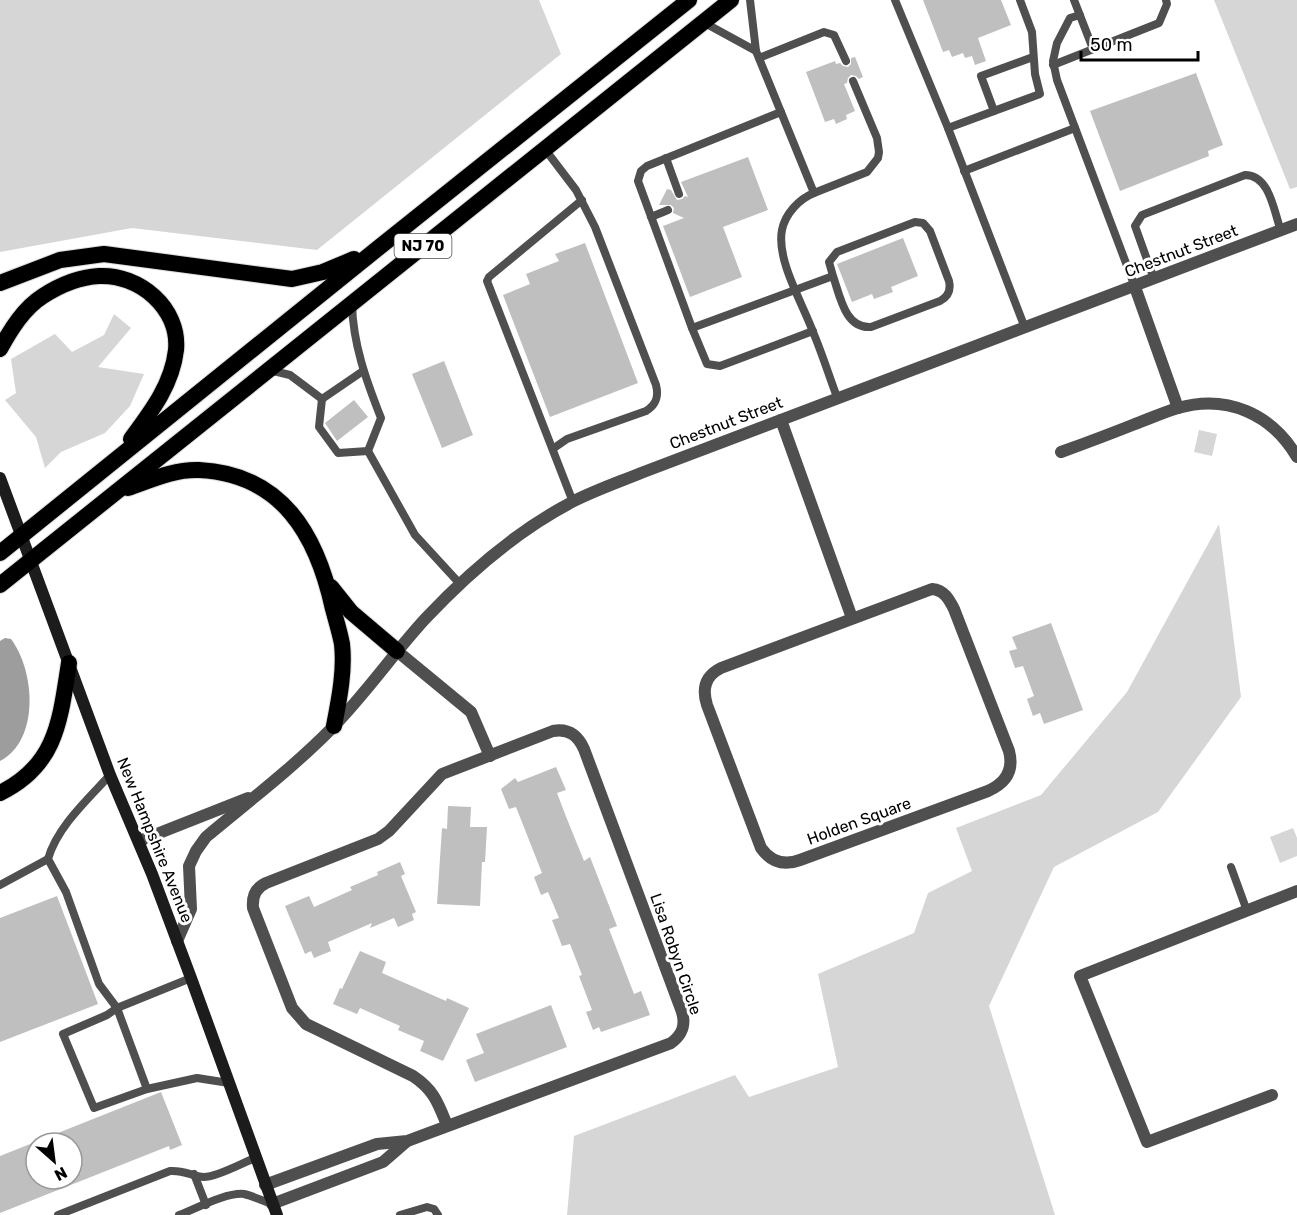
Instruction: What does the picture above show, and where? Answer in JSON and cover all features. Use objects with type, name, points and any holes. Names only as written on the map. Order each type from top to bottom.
[{"type":"highway","name":"NJ 70","points":[[0,553],[689,0]]},
{"type":"highway","name":"NJ 70","points":[[0,585],[731,0]]},
{"type":"highway","points":[[0,283],[60,260],[104,254],[292,279],[323,273],[376,249]]},
{"type":"highway","points":[[0,349],[13,327],[31,305],[42,296],[63,285],[100,276],[115,277],[139,285],[155,297],[163,305],[173,325],[176,337],[174,361],[165,388],[118,457]]},
{"type":"highway","points":[[116,492],[172,472],[197,470],[220,473],[256,484],[286,506],[310,538],[327,581],[342,645],[341,686],[334,726]]},
{"type":"highway","points":[[327,581],[351,612],[396,651]]},
{"type":"highway","points":[[0,794],[15,786],[45,757],[60,719],[69,663]]},
{"type":"main road","name":"New Hampshire Avenue","points":[[0,478],[110,775],[191,978],[274,1209]]},
{"type":"street","name":"Chestnut Street","points":[[177,941],[191,909],[189,866],[206,837],[288,770],[334,726],[396,651],[460,584],[512,541],[573,502],[641,473],[1297,224]]},
{"type":"street","points":[[1135,287],[1178,408]]},
{"type":"street","points":[[1061,453],[1178,408],[1201,403],[1242,409],[1258,416],[1283,436],[1297,457]]},
{"type":"street","points":[[781,420],[852,618]]},
{"type":"street","name":"Holden Square","points":[[936,590],[945,594],[954,609],[1009,751],[1010,769],[1005,780],[988,791],[800,860],[789,863],[777,862],[761,848],[707,705],[705,687],[709,677],[721,668],[852,618],[926,591],[936,590]]},
{"type":"street","points":[[396,651],[471,712],[490,756]]},
{"type":"street","name":"Lisa Robyn Circle","points":[[265,1185],[377,1144],[407,1141],[671,1043],[678,1038],[684,1025],[682,1012],[584,749],[577,737],[565,731],[554,731],[442,774],[378,840],[266,883],[256,890],[253,899],[253,908],[292,1008],[310,1027],[422,1082],[436,1098],[447,1125]]},
{"type":"street","name":"Chestnut Street","points":[[138,841],[258,794]]},
{"type":"street","points":[[1272,1095],[1146,1142],[1080,976],[1297,891]]},
{"type":"street","name":"Lisa Robyn Circle","points":[[274,1209],[383,1162],[407,1141]]},
{"type":"lane","points":[[750,0],[758,54],[814,193]]},
{"type":"lane","points":[[895,0],[948,128],[1025,328]]},
{"type":"lane","points":[[948,128],[1040,94],[1035,75],[1032,32],[1020,0]]},
{"type":"lane","points":[[1074,0],[1093,49]]},
{"type":"lane","points":[[1053,65],[1159,23],[1167,4],[1166,0]]},
{"type":"lane","points":[[1080,15],[1070,18],[1057,43],[1053,65],[1135,287]]},
{"type":"lane","points":[[703,22],[758,54],[824,32],[834,34],[846,61]]},
{"type":"lane","points":[[994,111],[981,76],[1033,57]]},
{"type":"lane","points":[[837,398],[784,256],[782,230],[793,208],[803,197],[867,172],[878,158],[877,138],[854,81]]},
{"type":"lane","points":[[781,112],[643,168],[637,177],[705,362],[716,367],[813,331]]},
{"type":"lane","points":[[964,171],[1075,128]]},
{"type":"lane","points":[[544,148],[582,200],[595,227],[658,396],[654,405],[646,411],[567,439],[554,448]]},
{"type":"lane","points":[[666,158],[679,194]]},
{"type":"lane","points":[[1154,279],[1135,226],[1142,215],[1245,175],[1254,175],[1261,180],[1267,190],[1281,231]]},
{"type":"lane","points":[[573,502],[554,448],[487,281],[582,200]]},
{"type":"lane","points":[[651,217],[668,210]]},
{"type":"lane","points":[[918,222],[930,231],[950,289],[946,297],[940,301],[871,327],[863,327],[854,324],[848,317],[833,276],[829,262],[837,252],[918,222]]},
{"type":"lane","points":[[692,328],[833,276]]},
{"type":"lane","points":[[352,302],[353,326],[363,371],[381,418],[368,451]]},
{"type":"lane","points":[[268,370],[290,375],[322,399]]},
{"type":"lane","points":[[363,371],[322,399],[319,427],[338,453],[368,451]]},
{"type":"lane","points":[[368,451],[416,535],[460,584]]},
{"type":"lane","points":[[0,885],[48,859],[52,846],[74,815],[110,775]]},
{"type":"lane","points":[[48,859],[66,892],[99,984],[117,1008],[147,1089]]},
{"type":"lane","points":[[1231,867],[1247,910]]},
{"type":"lane","points":[[191,978],[117,1008],[107,1015],[63,1034],[94,1108],[147,1089],[200,1078],[229,1083]]},
{"type":"lane","points":[[58,1215],[170,1171],[181,1170],[204,1177],[255,1158]]},
{"type":"lane","points":[[194,1174],[206,1205]]},
{"type":"lane","points":[[179,1215],[238,1194],[274,1209]]},
{"type":"lane","points":[[400,1215],[428,1206],[438,1215]]},
{"type":"shaded area","points":[[0,0],[539,0],[561,54],[317,250],[132,228],[0,252]]},
{"type":"shaded area","points":[[1214,0],[1297,0],[1297,187],[1290,189]]},
{"type":"shaded area","points":[[114,314],[131,328],[98,367],[144,374],[130,406],[105,433],[61,452],[45,468],[36,437],[5,400],[16,393],[11,359],[55,334],[72,352],[104,335]]},
{"type":"shaded area","points":[[1199,430],[1217,434],[1212,456],[1194,452]]},
{"type":"shaded area","points":[[1219,524],[1241,697],[1158,812],[1054,867],[989,1006],[1055,1215],[567,1215],[574,1136],[735,1075],[749,1097],[838,1067],[818,974],[914,933],[928,893],[972,871],[956,828],[1041,795],[1127,692]]},
{"type":"shaded area","points":[[5,638],[11,639],[25,669],[29,686],[29,704],[22,738],[13,751],[0,761],[0,641]]},
{"type":"shaded area","points":[[1293,828],[1297,838],[1297,856],[1280,863],[1270,837]]},
{"type":"building","points":[[923,0],[1001,0],[1011,25],[978,38],[986,61],[975,65],[972,56],[965,58],[963,53],[952,57],[949,50],[943,52]]},
{"type":"building","points":[[855,57],[863,77],[859,79],[851,75],[844,84],[855,111],[846,115],[847,119],[836,124],[834,119],[825,122],[806,72],[835,61],[836,64],[840,63],[848,67],[851,64],[851,58]]},
{"type":"building","points":[[1196,73],[1223,145],[1208,151],[1209,156],[1120,191],[1090,111]]},
{"type":"building","points":[[748,157],[768,210],[723,227],[742,277],[690,297],[663,226],[684,218],[673,213],[674,208],[671,205],[659,205],[667,189],[671,190],[677,200],[688,197],[681,182]]},
{"type":"building","points":[[903,238],[918,276],[891,287],[893,292],[874,299],[872,294],[852,302],[837,264]]},
{"type":"building","points":[[585,243],[638,383],[550,417],[503,295],[530,284],[526,274],[559,261],[555,254]]},
{"type":"building","points":[[444,361],[473,435],[442,448],[412,374]]},
{"type":"building","points":[[354,400],[368,417],[337,441],[325,423]]},
{"type":"building","points":[[1051,623],[1083,710],[1044,724],[1040,713],[1033,716],[1027,699],[1034,696],[1023,666],[1015,668],[1009,651],[1017,649],[1012,637]]},
{"type":"building","points":[[556,767],[566,790],[557,793],[584,861],[590,857],[617,926],[609,929],[634,994],[641,991],[650,1015],[601,1032],[599,1027],[593,1030],[586,1012],[592,1010],[579,976],[582,975],[570,944],[562,946],[552,920],[559,918],[548,892],[541,895],[534,877],[542,873],[516,807],[509,809],[501,789],[515,778],[518,782]]},
{"type":"building","points":[[448,806],[471,807],[470,827],[487,827],[485,862],[482,862],[480,906],[437,904],[442,828],[447,829]]},
{"type":"building","points":[[400,862],[405,874],[401,876],[416,912],[412,914],[414,920],[398,927],[394,918],[370,928],[372,923],[328,942],[331,951],[314,958],[311,951],[305,954],[285,906],[309,896],[314,907],[352,890],[350,887]]},
{"type":"building","points":[[57,896],[98,1004],[0,1042],[0,918]]},
{"type":"building","points":[[360,951],[386,962],[382,973],[446,1001],[447,998],[469,1008],[443,1061],[420,1051],[424,1041],[398,1030],[400,1026],[360,1008],[357,1014],[333,1004]]},
{"type":"building","points":[[551,1005],[567,1047],[475,1082],[466,1060],[484,1053],[476,1034]]},
{"type":"building","points":[[161,1092],[182,1145],[170,1150],[169,1146],[84,1180],[84,1131],[63,1131]]},
{"type":"building","points":[[24,1146],[24,1191],[55,1191],[0,1213],[0,1156]]}]
